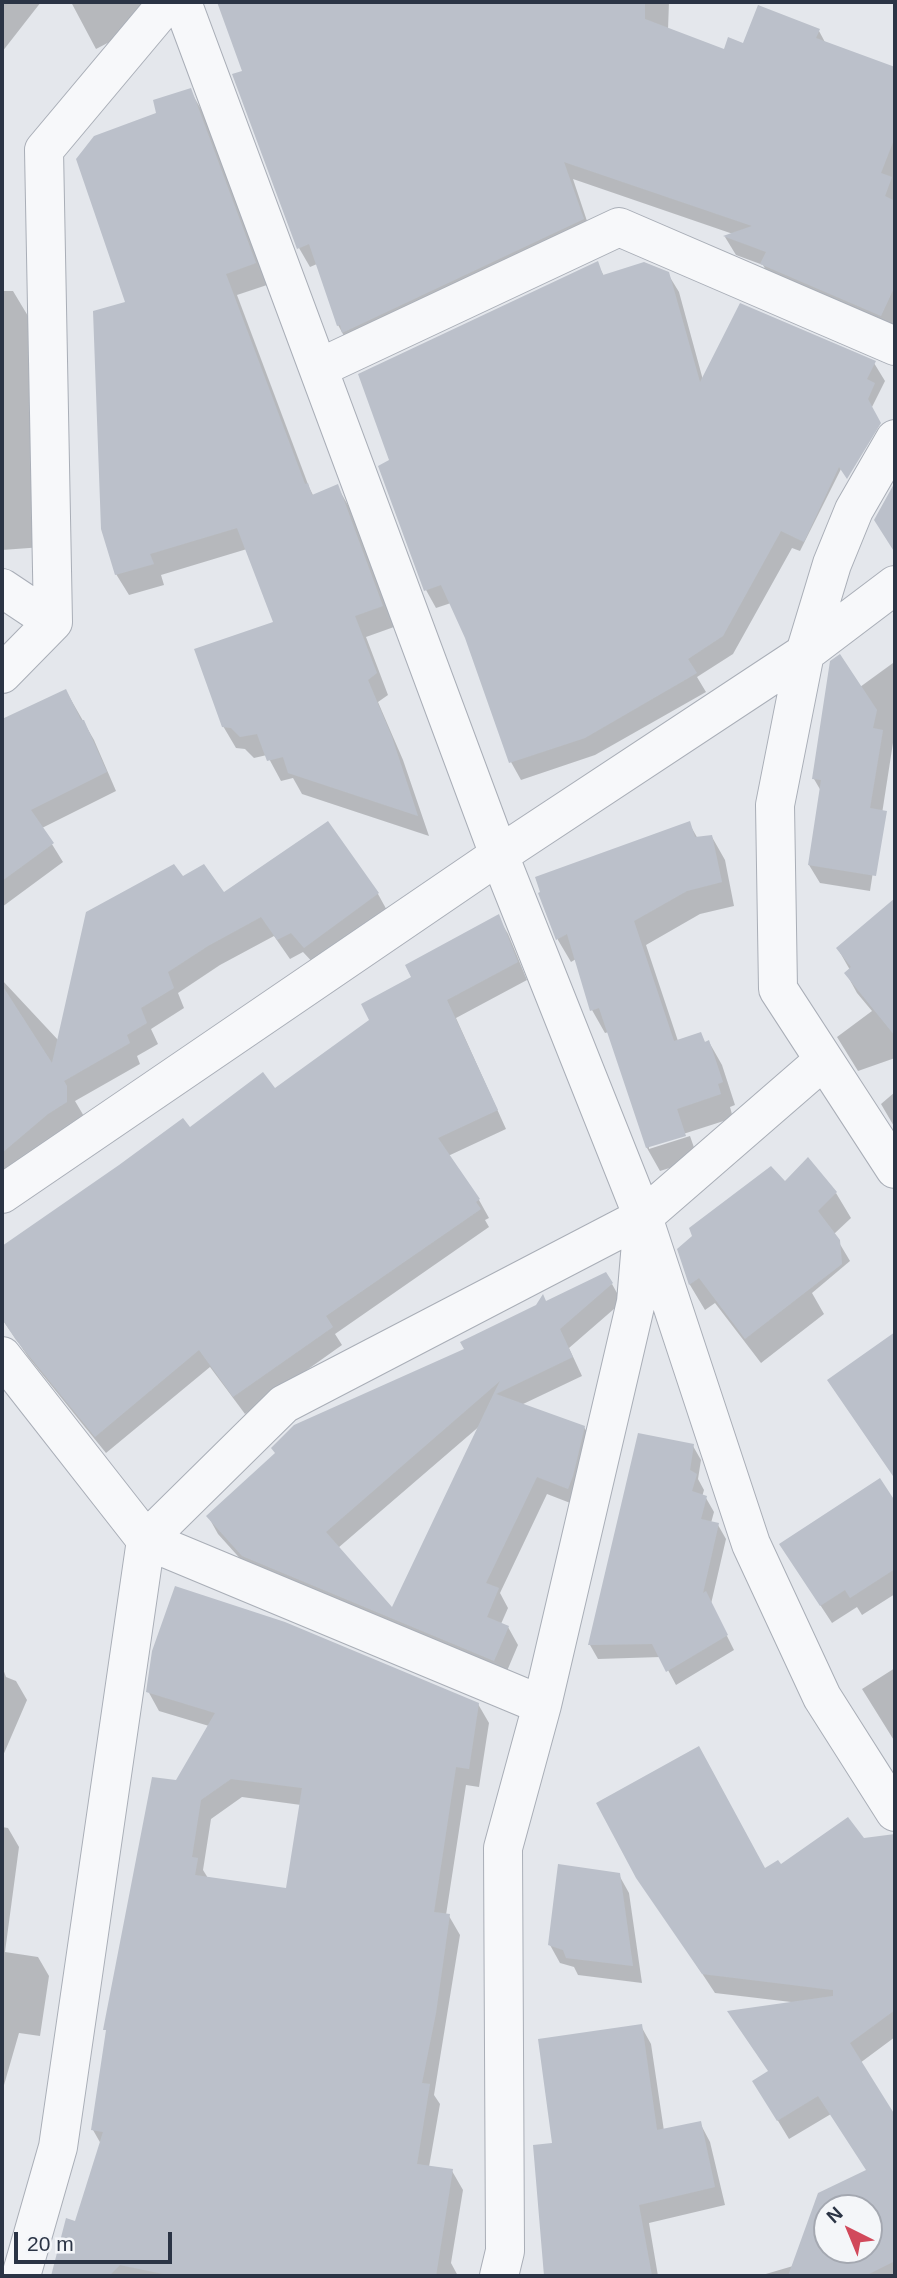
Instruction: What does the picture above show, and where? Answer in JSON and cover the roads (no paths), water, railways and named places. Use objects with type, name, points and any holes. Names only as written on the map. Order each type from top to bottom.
[{"type":"street","points":[[2,674],[53,622],[44,150],[168,2]]},
{"type":"street","points":[[182,2],[499,855],[643,1217],[751,1544],[822,1697],[895,1812]]},
{"type":"street","points":[[319,368],[619,227],[895,346]]},
{"type":"street","points":[[895,439],[854,510],[832,564],[805,653],[775,805],[778,989],[895,1169]]},
{"type":"street","points":[[2,1194],[499,855],[805,653],[895,585]]},
{"type":"street","points":[[2,587],[53,622]]},
{"type":"street","points":[[21,2276],[58,2147],[146,1540],[284,1404],[643,1217],[824,1060]]},
{"type":"street","points":[[499,2276],[505,2250],[503,1848],[542,1705],[636,1302],[643,1217]]},
{"type":"street","points":[[2,1356],[146,1540],[542,1705]]}]
